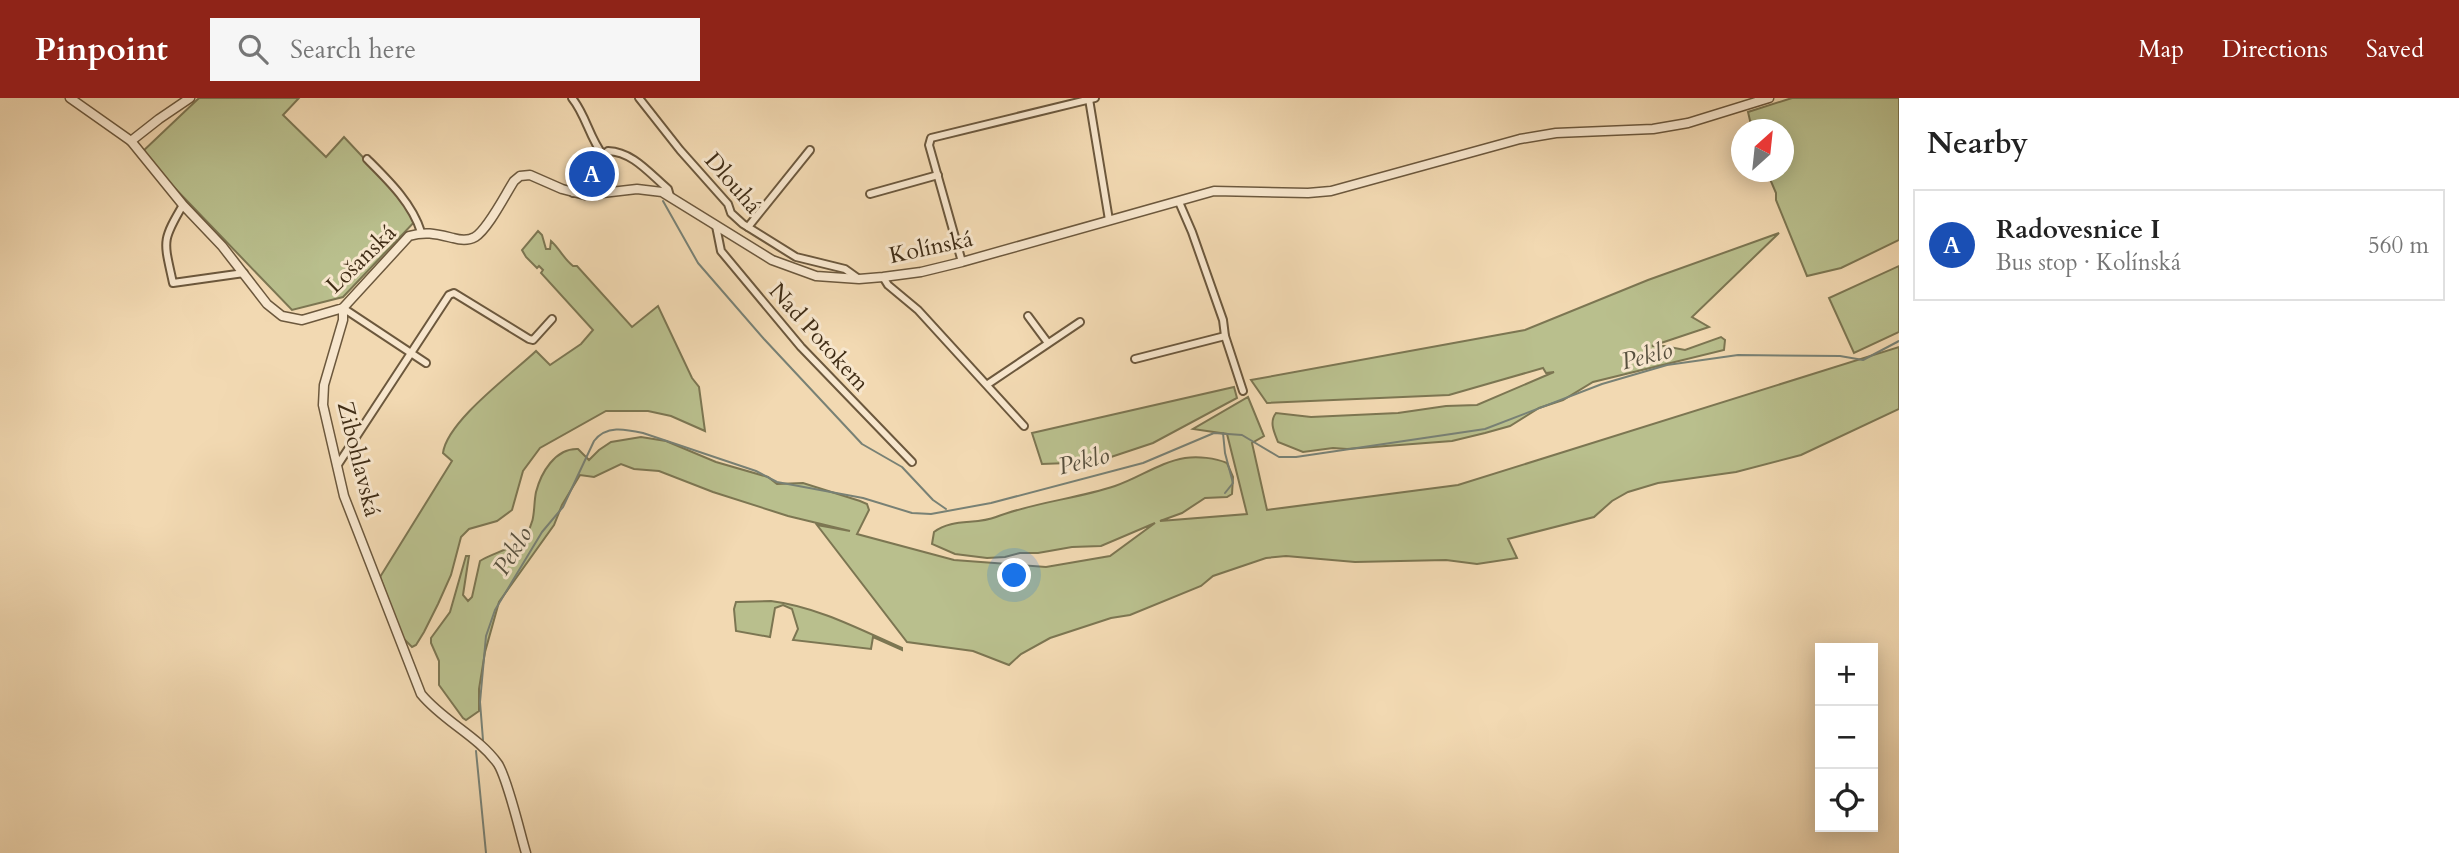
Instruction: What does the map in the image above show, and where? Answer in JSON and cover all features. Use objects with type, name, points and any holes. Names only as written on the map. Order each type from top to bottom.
[{"type":"street","name":"Lošanská","points":[[69,98],[131,141],[183,205],[222,246],[273,311],[292,320],[302,320],[344,308],[409,236],[431,232],[456,239],[475,237],[520,176],[530,176],[573,193]]},
{"type":"street","points":[[131,141],[190,98]]},
{"type":"street","points":[[572,98],[578,105],[593,143],[603,155],[573,193]]},
{"type":"street","name":"Dlouhá","points":[[639,98],[680,150],[720,193],[731,213],[748,227],[796,257],[845,269],[859,279]]},
{"type":"street","name":"Kolínská","points":[[573,193],[585,195],[637,189],[653,190],[670,196],[772,260],[805,274],[859,279],[921,272],[962,262],[1214,191],[1331,191],[1520,139],[1556,134],[1653,129],[1688,123],[1769,98]]},
{"type":"street","points":[[962,262],[929,141],[931,138],[1092,99],[1109,220]]},
{"type":"street","points":[[748,227],[810,150]]},
{"type":"street","name":"Kolínská","points":[[603,155],[608,151],[627,154],[668,189],[670,196]]},
{"type":"street","points":[[367,159],[406,202],[415,215],[421,232]]},
{"type":"street","points":[[870,194],[938,175]]},
{"type":"street","points":[[1179,202],[1223,320],[1225,336],[1243,391]]},
{"type":"street","points":[[183,205],[168,230],[165,241],[173,283],[244,273]]},
{"type":"street","name":"Nad Potokem","points":[[716,226],[721,251],[792,336],[912,462]]},
{"type":"street","points":[[883,277],[988,384],[1024,426]]},
{"type":"street","points":[[338,466],[449,295],[454,293],[528,339],[533,340],[552,319]]},
{"type":"street","points":[[344,308],[426,363]]},
{"type":"street","name":"Zibohlavská","points":[[344,308],[324,384],[323,405],[344,496],[421,694],[434,710],[483,748],[499,766],[526,853]]},
{"type":"street","points":[[1028,316],[1048,343]]},
{"type":"street","points":[[988,384],[1080,322]]},
{"type":"street","points":[[1135,359],[1225,336]]},
{"type":"green space","points":[[199,98],[299,98],[283,115],[326,157],[344,137],[419,217],[343,297],[292,310],[141,153]]},
{"type":"green space","points":[[1792,98],[1899,98],[1899,240],[1841,268],[1807,276],[1771,182],[1794,182],[1794,119],[1750,119],[1748,112]]},
{"type":"green space","points":[[538,231],[546,249],[550,249],[551,241],[632,327],[658,306],[692,378],[699,387],[705,431],[671,416],[648,411],[606,411],[540,448],[523,471],[512,510],[497,521],[469,529],[461,537],[451,575],[424,632],[412,647],[403,638],[380,577],[452,461],[443,453],[447,440],[468,412],[536,351],[550,365],[581,344],[593,330],[541,273],[543,270],[539,266],[537,268],[522,250]]},
{"type":"green space","points":[[1779,233],[1692,317],[1709,327],[1652,346],[1685,350],[1721,337],[1725,340],[1724,350],[1593,382],[1563,400],[1539,408],[1510,426],[1485,433],[1452,441],[1303,452],[1278,442],[1273,423],[1276,413],[1311,417],[1398,413],[1446,406],[1477,405],[1554,372],[1546,373],[1543,368],[1449,395],[1267,403],[1251,380],[1525,330],[1648,280]]},
{"type":"green space","points":[[1899,266],[1899,332],[1854,353],[1829,298]]},
{"type":"green space","points":[[1899,347],[1899,409],[1801,455],[1736,472],[1658,483],[1628,492],[1612,501],[1594,517],[1508,539],[1517,558],[1477,564],[1446,560],[1355,562],[1286,556],[1266,558],[1213,576],[1201,586],[1130,615],[1111,618],[1050,638],[1021,654],[1009,665],[973,651],[907,642],[817,525],[850,531],[788,516],[659,471],[634,469],[621,464],[594,477],[580,475],[562,505],[554,525],[499,602],[485,652],[479,689],[479,711],[466,720],[439,685],[439,661],[431,638],[450,612],[466,556],[469,556],[463,595],[468,601],[472,597],[480,561],[522,539],[533,519],[536,492],[541,477],[556,457],[570,450],[578,449],[589,460],[611,442],[641,437],[666,441],[716,462],[768,477],[777,484],[803,483],[867,504],[869,510],[857,534],[954,560],[1046,567],[1110,556],[1155,523],[1101,546],[987,558],[955,554],[932,544],[934,532],[948,525],[988,519],[1124,483],[1167,463],[1190,457],[1227,463],[1233,477],[1232,494],[1227,497],[1205,498],[1182,513],[1160,521],[1247,514],[1227,434],[1193,429],[1248,397],[1264,436],[1252,443],[1267,510],[1458,485]]},
{"type":"green space","points":[[1234,387],[1237,398],[1153,443],[1096,462],[1042,464],[1032,433]]},
{"type":"green space","points":[[771,601],[806,608],[855,627],[902,650],[873,637],[871,649],[793,640],[798,629],[792,609],[783,605],[775,608],[770,637],[736,631],[736,602]]},
{"type":"waterway","points":[[663,201],[698,263],[764,339],[862,444],[902,467],[933,500],[946,509]]},
{"type":"waterway","name":"Peklo","points":[[483,740],[480,702],[486,636],[495,610],[542,532],[563,507],[594,441],[610,430],[643,433],[756,471],[777,482],[863,498],[912,513],[931,514],[991,503],[1143,463],[1214,433],[1242,435],[1279,457],[1296,457],[1485,429],[1602,384],[1667,365],[1738,355],[1840,356],[1863,360],[1899,341]]},
{"type":"waterway","points":[[1223,433],[1233,483],[1225,493]]},
{"type":"waterway","name":"Peklo","points":[[476,751],[486,853]]},
{"type":"place","name":"Radovesnice I","points":[[592,174]]}]
